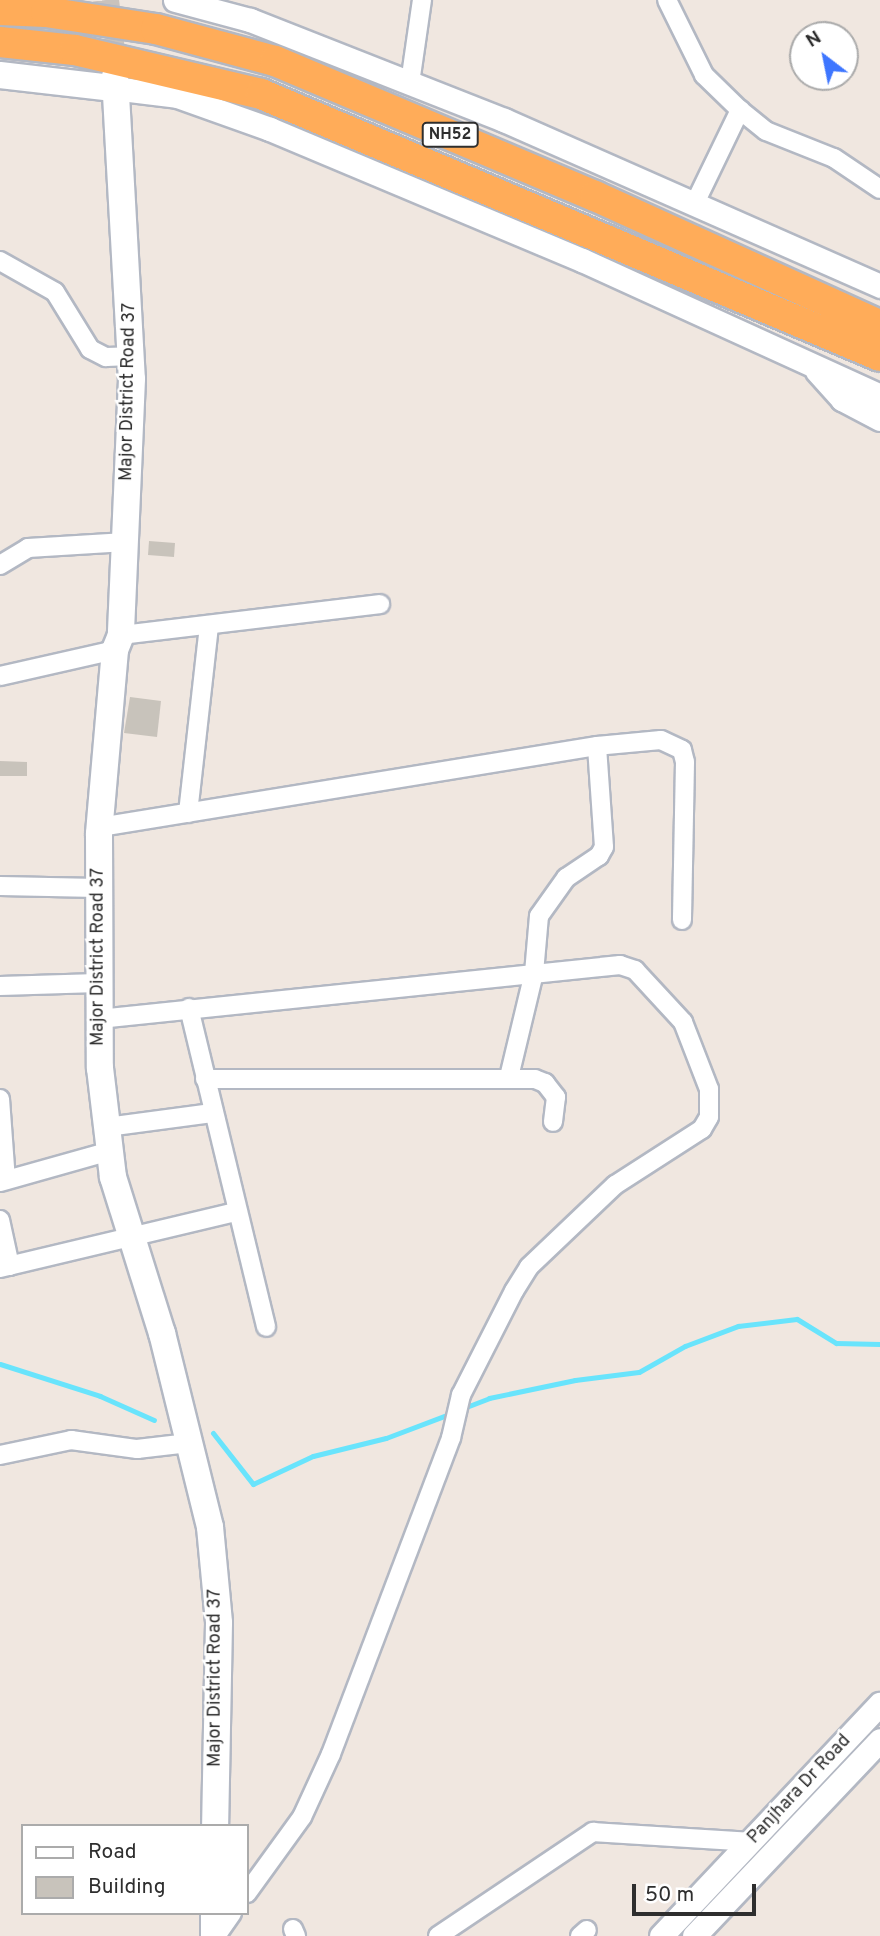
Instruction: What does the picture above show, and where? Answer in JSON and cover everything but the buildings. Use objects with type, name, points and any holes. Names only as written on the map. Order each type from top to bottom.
[{"type":"highway","name":"NH52","points":[[0,10],[46,12],[156,29],[275,61],[595,196],[880,326]]},
{"type":"highway","name":"NH52","points":[[0,42],[75,50],[261,94],[880,356]]},
{"type":"main road","points":[[0,75],[114,83]]},
{"type":"main road","name":"Major District Road 37","points":[[114,83],[128,254],[131,356],[126,542],[100,827],[99,1019],[108,1139],[210,1527],[219,1623],[215,1824]]},
{"type":"main road","points":[[214,1915],[215,1936]]},
{"type":"street","points":[[175,0],[250,20],[410,83],[880,286]]},
{"type":"street","points":[[410,83],[422,0]]},
{"type":"street","points":[[667,0],[704,75],[740,110],[766,131],[834,158],[880,189]]},
{"type":"street","points":[[114,83],[177,96],[270,129],[582,260],[880,396]]},
{"type":"street","points":[[694,205],[740,110]]},
{"type":"street","points":[[0,261],[55,292],[90,349],[106,357],[131,356]]},
{"type":"street","points":[[811,364],[842,399],[880,419]]},
{"type":"street","points":[[0,565],[28,548],[126,542]]},
{"type":"street","points":[[0,676],[118,642],[209,625],[380,604]]},
{"type":"street","points":[[188,813],[209,625]]},
{"type":"street","points":[[100,827],[650,739],[673,743],[681,750],[685,762],[682,920]]},
{"type":"street","points":[[509,1077],[534,973],[539,916],[566,878],[598,856],[604,847],[597,747]]},
{"type":"street","points":[[0,886],[98,888]]},
{"type":"street","points":[[99,1019],[620,965],[635,970],[683,1022],[709,1089],[709,1117],[702,1129],[615,1185],[570,1224],[529,1267],[514,1291],[461,1395],[451,1438],[331,1754],[302,1817],[248,1893]]},
{"type":"street","points":[[0,986],[98,983]]},
{"type":"street","points":[[189,1008],[235,1212],[266,1327]]},
{"type":"street","points":[[205,1079],[509,1077],[545,1083],[556,1097],[553,1122]]},
{"type":"street","points":[[0,1098],[3,1181],[108,1139],[212,1113]]},
{"type":"street","points":[[0,1220],[5,1267],[235,1212]]},
{"type":"street","points":[[0,1455],[71,1440],[137,1448],[189,1443]]},
{"type":"street","name":"Panjhara Dr Road","points":[[661,1936],[880,1704]]},
{"type":"street","name":"Panjhara Dr Road","points":[[694,1936],[880,1740]]},
{"type":"street","points":[[438,1936],[593,1832],[752,1842]]},
{"type":"street","points":[[215,1936],[231,1915]]},
{"type":"waterway","points":[[461,1409],[489,1398],[575,1380],[639,1372],[685,1346],[738,1326],[797,1319],[836,1343],[880,1344]]},
{"type":"waterway","points":[[0,1364],[100,1396],[154,1420]]},
{"type":"waterway","points":[[213,1433],[253,1484],[313,1456],[386,1438],[452,1413]]},
{"type":"tunnel","points":[[106,0],[115,77]]}]
